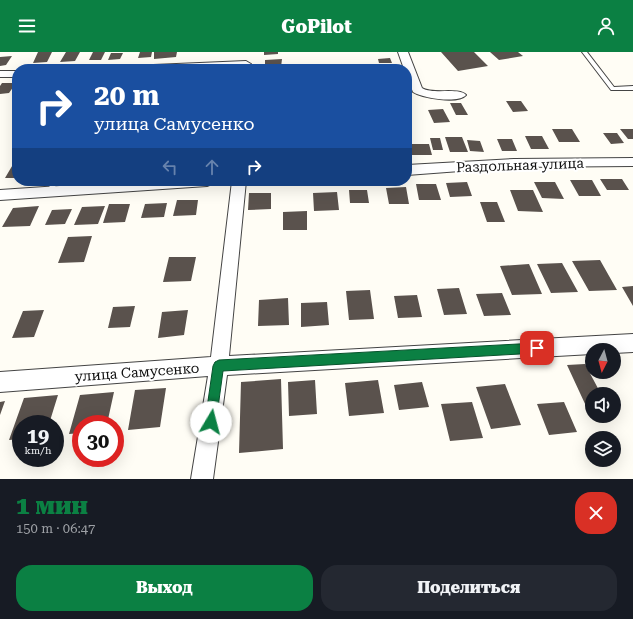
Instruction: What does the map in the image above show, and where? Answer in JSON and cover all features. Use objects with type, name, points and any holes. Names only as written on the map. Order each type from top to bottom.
[{"type":"street","points":[[245,64],[246,52]]},
{"type":"street","points":[[403,52],[407,64]]},
{"type":"street","points":[[0,74],[12,74]]},
{"type":"street","points":[[412,76],[417,90],[421,93],[460,94]]},
{"type":"street","name":"Раздольная улица","points":[[412,170],[514,163],[633,162]]},
{"type":"street","points":[[0,195],[53,186]]},
{"type":"street","points":[[202,479],[219,366],[238,186]]},
{"type":"street","name":"улица Самусенко","points":[[0,382],[219,366],[633,343]]},
{"type":"lane","points":[[584,52],[613,89],[633,88]]},
{"type":"building","points":[[38,52],[52,52],[47,62],[33,63]]},
{"type":"building","points":[[66,52],[80,52],[75,61],[60,62]]},
{"type":"building","points":[[93,52],[105,52],[101,60],[89,60]]},
{"type":"building","points":[[140,52],[152,52],[151,57],[138,58]]},
{"type":"building","points":[[154,52],[177,52],[176,57],[154,59]]},
{"type":"building","points":[[264,52],[278,52],[278,54],[264,55]]},
{"type":"building","points":[[441,52],[474,52],[488,66],[458,71]]},
{"type":"building","points":[[490,52],[518,52],[523,56],[499,60]]},
{"type":"building","points":[[111,53],[123,53],[120,59],[108,60]]},
{"type":"building","points":[[12,56],[6,65],[0,66],[0,57]]},
{"type":"building","points":[[390,58],[392,63],[379,63],[378,59]]},
{"type":"building","points":[[282,59],[281,64],[265,64],[265,60]]},
{"type":"building","points":[[2,83],[12,83],[12,89],[9,93],[0,94],[0,86]]},
{"type":"building","points":[[506,101],[521,101],[528,111],[513,112]]},
{"type":"building","points":[[450,103],[461,103],[468,115],[456,115]]},
{"type":"building","points":[[443,109],[450,122],[434,123],[428,110]]},
{"type":"building","points":[[552,129],[572,129],[580,142],[559,142]]},
{"type":"building","points":[[620,129],[633,129],[633,139],[628,139]]},
{"type":"building","points":[[603,133],[617,133],[624,143],[611,144]]},
{"type":"building","points":[[525,136],[542,136],[549,149],[531,149]]},
{"type":"building","points":[[445,137],[462,137],[468,152],[450,152]]},
{"type":"building","points":[[430,138],[440,138],[443,150],[433,150]]},
{"type":"building","points":[[497,139],[512,139],[517,151],[502,151]]},
{"type":"building","points":[[467,140],[480,141],[484,152],[470,151]]},
{"type":"building","points":[[412,144],[429,144],[432,155],[412,155]]},
{"type":"building","points":[[12,166],[12,178],[5,178]]},
{"type":"building","points":[[600,179],[622,179],[629,190],[607,190]]},
{"type":"building","points":[[570,180],[592,180],[601,196],[579,196]]},
{"type":"building","points":[[467,182],[472,196],[450,197],[446,183]]},
{"type":"building","points":[[534,182],[555,182],[564,199],[542,198]]},
{"type":"building","points":[[416,184],[436,184],[441,200],[419,200]]},
{"type":"building","points":[[406,187],[409,204],[389,204],[386,188]]},
{"type":"building","points":[[349,190],[367,190],[369,203],[350,203]]},
{"type":"building","points":[[510,190],[533,190],[543,212],[518,211]]},
{"type":"building","points":[[337,192],[339,210],[314,211],[313,193]]},
{"type":"building","points":[[249,193],[271,193],[271,209],[248,210]]},
{"type":"building","points":[[177,200],[198,200],[196,215],[173,216]]},
{"type":"building","points":[[480,202],[497,202],[505,222],[487,222]]},
{"type":"building","points":[[167,203],[164,217],[141,218],[145,204]]},
{"type":"building","points":[[109,204],[130,204],[125,222],[103,223]]},
{"type":"building","points":[[39,206],[30,226],[2,227],[13,208]]},
{"type":"building","points":[[105,206],[98,224],[74,225],[82,207]]},
{"type":"building","points":[[72,209],[65,224],[45,225],[52,210]]},
{"type":"building","points":[[307,211],[307,230],[283,230],[283,212]]},
{"type":"building","points":[[92,236],[84,262],[58,263],[68,237]]},
{"type":"building","points":[[169,257],[196,257],[191,281],[163,282]]},
{"type":"building","points":[[600,260],[617,290],[589,291],[572,261]]},
{"type":"building","points":[[562,263],[578,292],[551,293],[537,264]]},
{"type":"building","points":[[529,264],[542,294],[512,295],[500,266]]},
{"type":"building","points":[[633,286],[633,306],[622,287]]},
{"type":"building","points":[[459,288],[467,314],[444,315],[437,289]]},
{"type":"building","points":[[370,290],[374,319],[349,320],[346,291]]},
{"type":"building","points":[[502,293],[511,315],[484,316],[476,294]]},
{"type":"building","points":[[417,295],[422,317],[398,318],[394,296]]},
{"type":"building","points":[[288,298],[289,325],[258,326],[259,300]]},
{"type":"building","points":[[327,302],[329,325],[301,327],[301,303]]},
{"type":"building","points":[[135,306],[130,327],[108,328],[113,307]]},
{"type":"building","points":[[44,310],[34,337],[12,338],[23,311]]},
{"type":"building","points":[[188,310],[184,335],[158,338],[162,312]]},
{"type":"building","points":[[585,364],[585,379],[593,379],[597,387],[585,387],[585,404],[567,365]]},
{"type":"building","points":[[281,379],[283,449],[239,453],[241,382]]},
{"type":"building","points":[[315,380],[317,414],[289,416],[288,382]]},
{"type":"building","points":[[378,380],[384,413],[349,416],[345,383]]},
{"type":"building","points":[[422,382],[429,407],[399,410],[394,385]]},
{"type":"building","points":[[505,384],[521,425],[491,429],[476,387]]},
{"type":"building","points":[[166,388],[160,427],[128,430],[135,390]]},
{"type":"building","points":[[114,392],[109,415],[74,415],[80,395]]},
{"type":"building","points":[[58,395],[52,415],[18,415],[24,398]]},
{"type":"building","points":[[5,401],[0,415],[0,402]]},
{"type":"building","points":[[472,402],[483,438],[450,441],[441,404]]},
{"type":"building","points":[[564,402],[577,432],[549,435],[537,404]]},
{"type":"building","points":[[72,423],[72,434],[69,434]]},
{"type":"building","points":[[12,432],[12,440],[9,440]]},
{"type":"route","points":[[211,422],[219,366],[537,348]]}]
